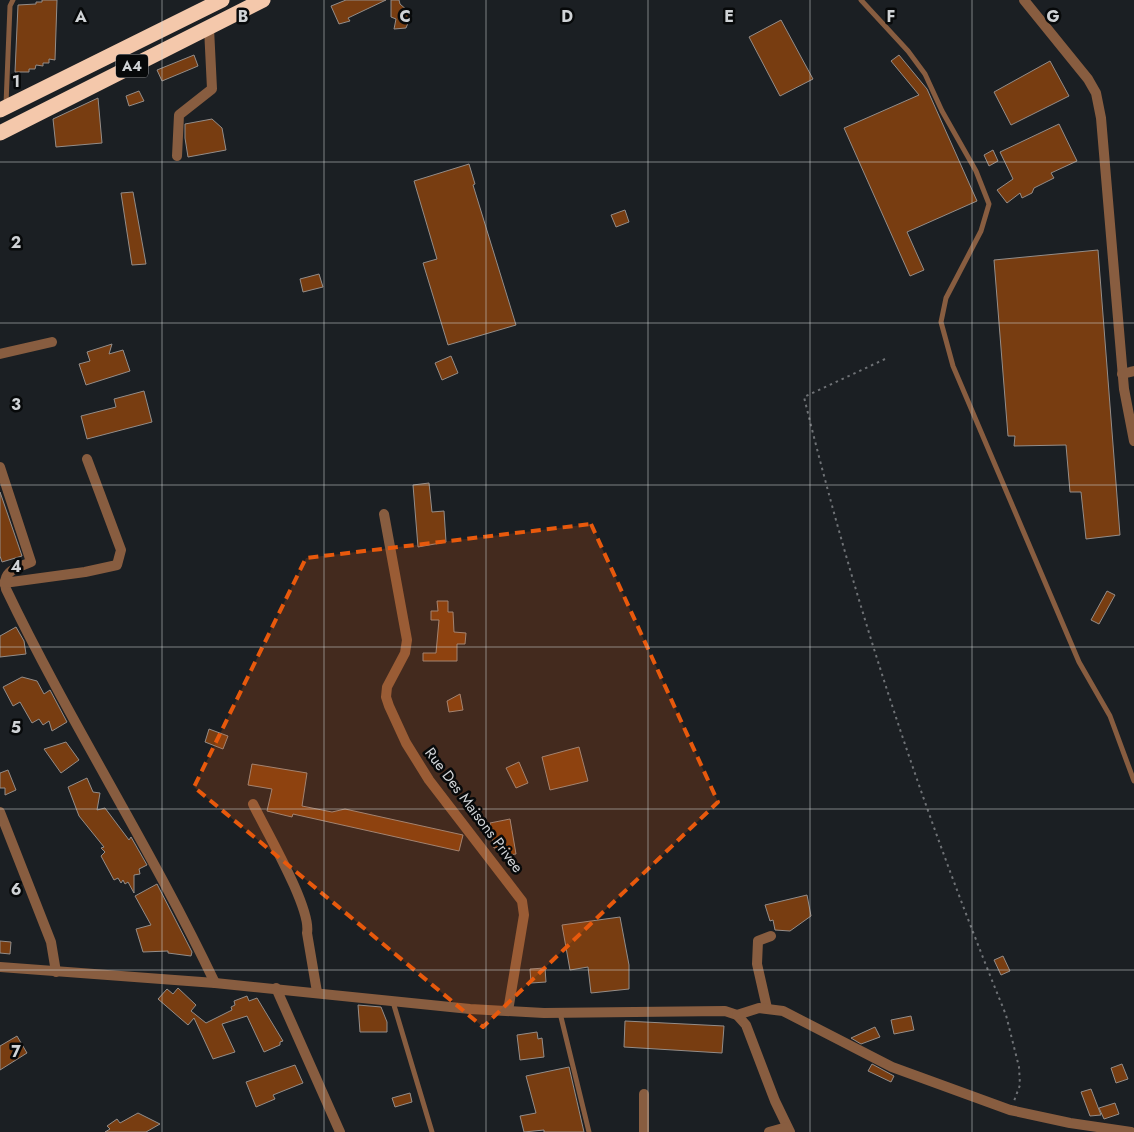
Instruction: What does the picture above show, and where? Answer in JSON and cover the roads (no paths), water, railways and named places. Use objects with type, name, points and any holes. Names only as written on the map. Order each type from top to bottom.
[{"type":"highway","name":"A4","points":[[3,108],[222,0]]},
{"type":"highway","name":"A4","points":[[0,133],[263,0]]},
{"type":"street","points":[[1024,0],[1083,72],[1096,93],[1101,118],[1122,374],[1128,418],[1134,441]]},
{"type":"street","points":[[178,156],[179,114],[212,89],[209,28]]},
{"type":"street","points":[[0,354],[52,342]]},
{"type":"street","points":[[1122,374],[1134,371]]},
{"type":"street","points":[[3,578],[85,572],[118,565],[121,550],[88,459]]},
{"type":"street","points":[[0,467],[31,562],[11,570],[3,578]]},
{"type":"street","name":"Rue Des Maisons Privee","points":[[384,514],[407,640],[405,653],[389,681],[387,701],[406,743],[426,774],[522,901],[524,915],[508,1011]]},
{"type":"street","points":[[3,578],[49,672],[160,873],[214,983]]},
{"type":"street","points":[[253,804],[302,905],[309,924],[307,932],[317,992]]},
{"type":"street","points":[[0,812],[50,942],[56,972]]},
{"type":"street","points":[[767,1008],[757,964],[758,941],[771,936]]},
{"type":"street","points":[[0,967],[276,988],[508,1011],[560,1013],[725,1011],[737,1015],[746,1025],[765,1077],[789,1129],[769,1132]]},
{"type":"street","points":[[276,988],[340,1132]]},
{"type":"street","points":[[737,1015],[767,1008],[791,1015],[906,1073],[1010,1110],[1070,1123],[1131,1132]]},
{"type":"street","points":[[644,1094],[644,1132]]},
{"type":"lane","points":[[3,108],[10,6],[13,0]]},
{"type":"lane","points":[[861,0],[908,51],[925,74],[942,110],[976,171],[989,204],[982,231],[946,298],[941,322],[957,375],[1079,662],[1110,716],[1134,781]]},
{"type":"lane","points":[[392,1001],[432,1132]]},
{"type":"lane","points":[[560,1013],[589,1132]]}]
